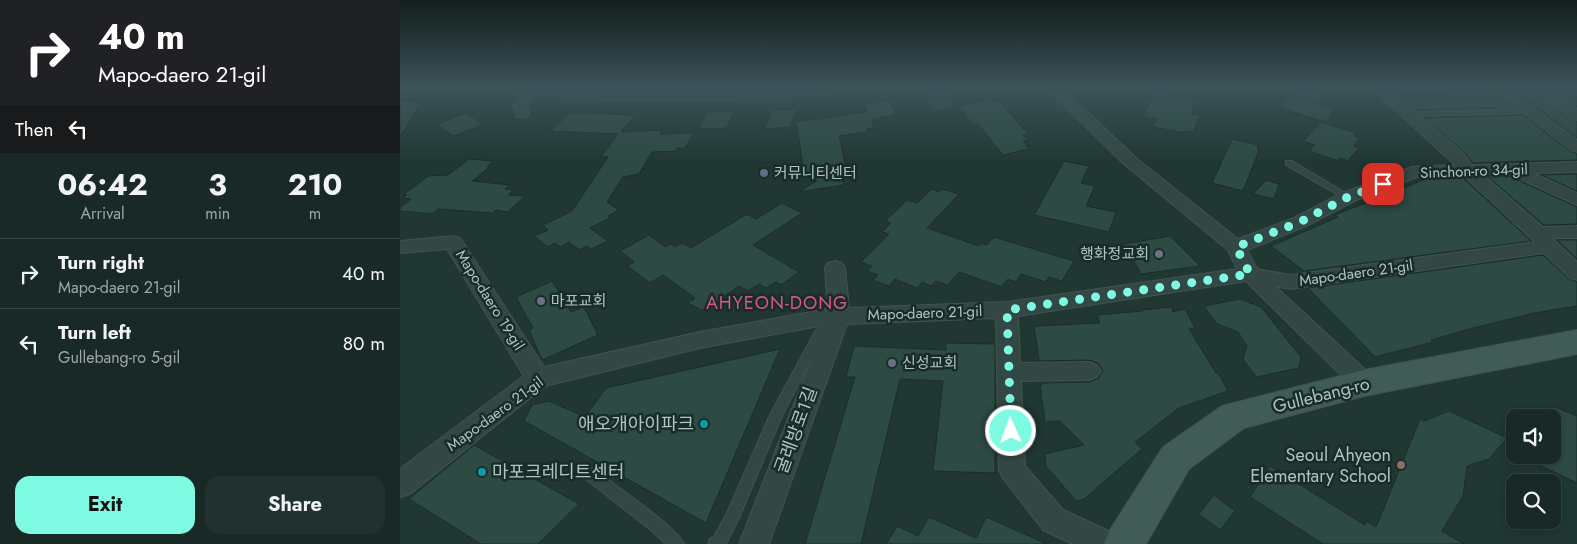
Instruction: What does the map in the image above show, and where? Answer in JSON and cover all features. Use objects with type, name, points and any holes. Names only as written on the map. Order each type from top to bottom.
[{"type":"street","points":[[1078,111],[1130,161],[1236,247],[1250,274],[1364,383]]},
{"type":"street","points":[[1408,111],[1458,157],[1467,170],[1577,272]]},
{"type":"street","points":[[1529,111],[1577,147]]},
{"type":"street","name":"Sinchon-ro 34-gil","points":[[1236,247],[1300,222],[1348,197],[1418,171],[1577,167]]},
{"type":"street","points":[[1511,169],[1577,200]]},
{"type":"street","name":"Mapo-daero 21-gil","points":[[400,485],[538,378],[700,340],[833,317],[1007,310],[1250,274],[1290,282],[1577,232]]},
{"type":"street","name":"Mapo-daero 19-gil","points":[[400,247],[453,242],[538,378]]},
{"type":"street","points":[[833,317],[836,268]]},
{"type":"street","points":[[1007,310],[1012,470],[1053,520],[1105,544]]},
{"type":"street","name":"굴레방로1길","points":[[754,544],[833,317]]},
{"type":"street","name":"Gullebang-ro","points":[[1124,544],[1176,458],[1234,416],[1364,383],[1577,342]]},
{"type":"street","points":[[1008,372],[1089,371]]},
{"type":"lane","points":[[1411,114],[1513,111]]},
{"type":"lane","points":[[1289,163],[1348,197]]},
{"type":"lane","points":[[715,544],[719,542],[732,518],[775,417],[833,317]]},
{"type":"lane","points":[[587,472],[656,525],[677,544]]},
{"type":"building","points":[[400,111],[416,111],[400,137]]},
{"type":"building","points":[[734,111],[727,128],[699,129],[707,112]]},
{"type":"building","points":[[771,111],[795,111],[790,127],[765,129]]},
{"type":"building","points":[[895,111],[896,115],[872,119],[874,128],[867,129],[868,132],[839,136],[847,171],[841,172],[844,185],[798,192],[817,181],[811,181],[812,177],[805,178],[796,122],[867,112]]},
{"type":"building","points":[[962,111],[1008,111],[1028,134],[1023,135],[1028,140],[1023,141],[1029,149],[1003,155],[978,124],[973,125]]},
{"type":"building","points":[[1146,111],[1192,111],[1191,114],[1200,115],[1193,132],[1186,131],[1185,133],[1153,127],[1157,119],[1143,117]]},
{"type":"building","points":[[1292,111],[1334,111],[1325,122]]},
{"type":"building","points":[[1542,111],[1560,111],[1577,122],[1577,138]]},
{"type":"building","points":[[467,113],[483,125],[453,136],[437,124]]},
{"type":"building","points":[[569,113],[635,115],[621,132],[662,130],[660,134],[694,133],[685,148],[677,148],[676,151],[652,152],[639,174],[623,177],[607,202],[619,210],[608,216],[610,218],[590,228],[608,241],[591,249],[587,246],[579,250],[569,242],[560,247],[555,243],[548,247],[534,236],[548,230],[543,225],[572,211],[608,157],[601,157],[618,134],[551,131]]},
{"type":"building","points":[[1523,115],[1570,151],[1577,154],[1577,160],[1473,163],[1465,153],[1425,118]]},
{"type":"building","points":[[1321,122],[1356,133],[1354,136],[1360,138],[1353,146],[1359,148],[1348,161],[1340,158],[1338,161],[1309,151],[1315,145],[1303,141]]},
{"type":"building","points":[[1232,139],[1258,145],[1258,153],[1243,191],[1212,183]]},
{"type":"building","points":[[469,159],[494,161],[487,167],[490,167],[472,181],[510,185],[505,189],[513,190],[508,195],[525,196],[508,212],[496,210],[493,213],[438,209],[432,214],[400,211],[400,207],[411,199],[402,198],[407,195],[403,195],[428,176],[448,175]]},
{"type":"building","points":[[1064,161],[1089,166],[1081,183],[1095,186],[1086,206],[1116,212],[1109,232],[1034,215]]},
{"type":"building","points":[[1577,174],[1577,191],[1541,175]]},
{"type":"building","points":[[1487,176],[1509,176],[1577,207],[1577,224],[1544,225]]},
{"type":"building","points":[[1462,177],[1531,241],[1304,271],[1271,246],[1338,217],[1335,215],[1428,178]]},
{"type":"building","points":[[1266,180],[1279,184],[1274,199],[1253,194]]},
{"type":"building","points":[[932,189],[939,192],[942,189],[959,194],[927,228],[979,246],[981,243],[987,245],[994,237],[1074,261],[1062,281],[1049,277],[1046,282],[1021,274],[1016,282],[1008,279],[1002,287],[959,272],[948,285],[936,281],[931,286],[922,282],[917,288],[895,279],[889,286],[873,280],[878,275],[867,271],[872,266],[861,262],[889,234],[882,232],[891,223],[885,221],[907,200],[917,203]]},
{"type":"building","points":[[782,203],[802,213],[753,245],[799,272],[781,285],[776,282],[766,288],[759,284],[748,291],[739,286],[703,311],[688,303],[695,298],[663,275],[650,283],[627,266],[634,262],[620,251],[649,235],[666,247],[671,244],[675,247],[682,243],[691,248],[747,214],[756,219]]},
{"type":"building","name":"행화정교회","points":[[1170,236],[1200,266],[1141,274],[1124,244]]},
{"type":"building","points":[[1557,240],[1577,240],[1577,259]]},
{"type":"building","points":[[1543,255],[1569,279],[1577,282],[1577,306],[1534,313],[1473,328],[1431,340],[1433,342],[1375,357],[1308,288]]},
{"type":"building","points":[[552,281],[571,312],[584,307],[598,335],[542,360],[529,330],[533,328],[516,297]]},
{"type":"building","points":[[1240,299],[1261,307],[1301,357],[1299,368],[1256,377],[1243,359],[1247,346],[1238,332],[1217,324],[1204,306]]},
{"type":"building","points":[[1171,307],[1173,312],[1185,309],[1195,328],[1189,329],[1228,391],[1179,408],[1135,442],[1142,449],[1084,499],[1076,501],[1046,466],[1045,454],[1084,445],[1060,421],[1045,422],[1040,385],[1042,383],[1090,382],[1099,378],[1103,370],[1098,363],[1089,360],[1039,361],[1034,326],[1100,323],[1097,315]]},
{"type":"building","points":[[946,343],[995,344],[995,473],[933,471],[943,381],[900,379],[861,544],[805,544],[855,377],[846,377],[854,346],[946,350]]},
{"type":"building","points":[[780,349],[706,523],[524,421],[532,405],[549,401],[585,417],[606,388]]},
{"type":"building","points":[[1561,410],[1577,416],[1577,483],[1537,464],[1561,464]]},
{"type":"building","points":[[1449,411],[1506,438],[1489,459],[1467,466],[1463,496],[1442,531],[1464,544],[1323,544],[1250,497],[1270,466],[1365,525],[1366,521],[1376,527],[1420,419],[1424,421]]},
{"type":"building","name":"마포크레디트센터","points":[[474,445],[579,504],[538,544],[481,544],[409,499]]},
{"type":"building","points":[[1214,495],[1235,511],[1220,530],[1199,514]]},
{"type":"building","points":[[929,517],[976,538],[986,517],[1047,544],[886,544],[897,526],[918,536]]},
{"type":"place","name":"커뮤니티센터","points":[[764,173]]},
{"type":"place","name":"행화정교회","points":[[1159,254]]},
{"type":"place","name":"마포교회","points":[[541,301]]},
{"type":"place","name":"신성교회","points":[[892,363]]},
{"type":"place","name":"애오개아이파크","points":[[704,424]]},
{"type":"place","name":"Seoul Ahyeon Elementary School","points":[[1401,465]]},
{"type":"place","name":"마포크레디트센터","points":[[482,472]]},
{"type":"district","name":"AHYEON-DONG","points":[[777,303]]},
{"type":"route","points":[[1011,431],[1007,310],[1250,274],[1236,247],[1300,222],[1348,197],[1383,184]]}]
